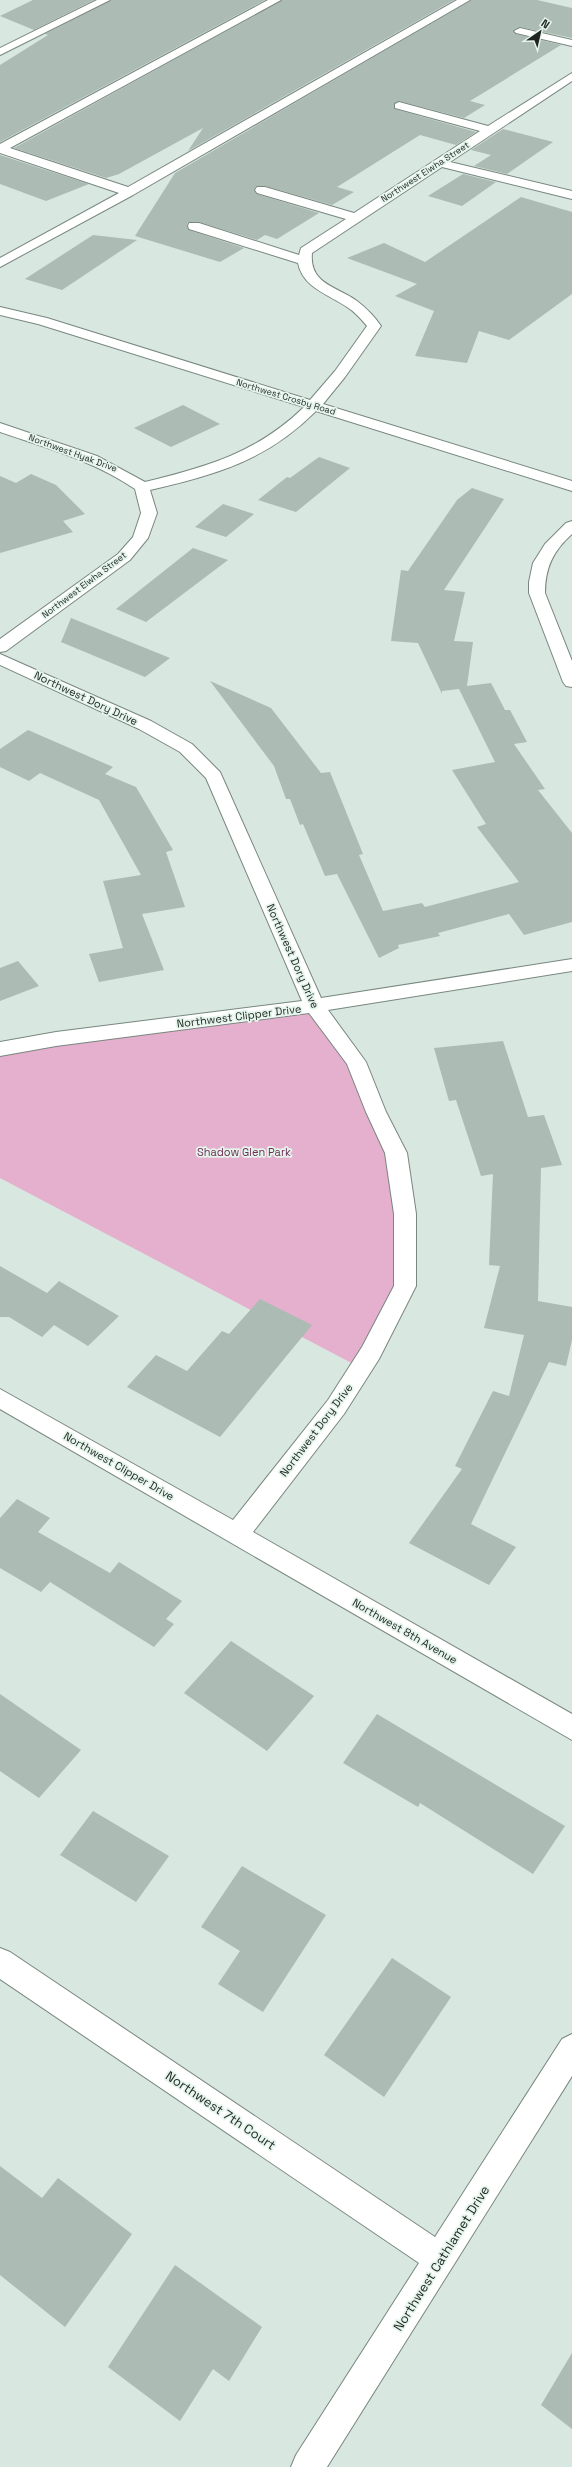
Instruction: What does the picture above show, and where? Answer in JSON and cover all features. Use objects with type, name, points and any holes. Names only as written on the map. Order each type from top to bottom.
[{"type":"street","points":[[0,52],[105,0]]},
{"type":"street","points":[[129,192],[0,149],[276,0]]},
{"type":"street","points":[[4,258],[129,192],[465,0]]},
{"type":"street","points":[[520,31],[572,43]]},
{"type":"street","name":"Northwest Elwha Street","points":[[304,260],[306,251],[572,76]]},
{"type":"street","points":[[398,106],[490,130]]},
{"type":"street","points":[[439,163],[572,195]]},
{"type":"street","points":[[261,190],[356,218]]},
{"type":"street","points":[[142,487],[187,476],[243,456],[269,443],[314,406],[374,326],[363,313],[350,302],[313,281],[306,272],[304,260],[194,226]]},
{"type":"street","name":"Northwest Crosby Road","points":[[0,310],[42,321],[572,486]]},
{"type":"street","name":"Northwest Hyak Drive","points":[[0,427],[122,471],[142,487]]},
{"type":"street","name":"Northwest Elwha Street","points":[[0,647],[124,557],[140,538],[149,513],[142,487]]},
{"type":"street","points":[[572,526],[554,541],[543,558],[536,576],[537,592],[572,682]]},
{"type":"street","name":"Northwest Dory Drive","points":[[0,658],[145,725],[186,748],[214,776],[314,1006],[356,1062],[376,1112],[396,1153],[405,1214],[405,1286],[371,1353],[336,1407],[237,1534]]},
{"type":"street","name":"Northwest Clipper Drive","points":[[0,1049],[56,1038],[314,1006],[572,965]]},
{"type":"street","name":"Northwest Clipper Drive","points":[[0,1398],[237,1534]]},
{"type":"street","name":"Northwest 8th Avenue","points":[[237,1534],[572,1728]]},
{"type":"street","name":"Northwest 7th Court","points":[[0,1962],[441,2259]]},
{"type":"street","name":"Northwest Cathlamet Drive","points":[[308,2467],[441,2259],[572,2049]]},
{"type":"green space","name":"Shadow Glen Park","points":[[314,1006],[337,1037],[396,1153],[405,1286],[361,1368],[0,1178],[0,1049]]},
{"type":"building","points":[[33,0],[94,0],[34,30],[0,16]]},
{"type":"building","points":[[111,0],[265,0],[0,142],[0,65],[48,35],[45,34]]},
{"type":"building","points":[[282,0],[454,0],[188,151],[203,128],[119,174],[106,178],[14,148]]},
{"type":"building","points":[[471,0],[537,0],[572,8],[572,38],[520,27],[513,30],[516,34],[561,45],[470,101],[485,105],[464,118],[399,101],[394,104],[395,109],[476,132],[456,145],[420,135],[337,187],[354,192],[332,205],[265,186],[257,186],[254,189],[257,194],[319,213],[277,239],[265,235],[257,240],[199,222],[188,222],[187,226],[189,230],[244,248],[220,262],[135,236],[175,173]]},
{"type":"building","points":[[503,129],[553,142],[507,174],[474,166],[491,155],[471,150]]},
{"type":"building","points":[[0,155],[89,184],[46,201],[0,184]]},
{"type":"building","points":[[463,174],[496,182],[462,206],[428,196]]},
{"type":"building","points":[[521,197],[572,212],[572,294],[509,340],[479,331],[467,363],[415,356],[434,311],[395,296],[417,284],[347,258],[384,243],[425,262]]},
{"type":"building","points":[[93,235],[137,240],[62,290],[25,279]]},
{"type":"building","points":[[183,405],[220,424],[171,447],[134,428]]},
{"type":"building","points":[[319,457],[350,468],[296,512],[258,500],[287,477],[290,478]]},
{"type":"building","points":[[31,474],[56,485],[85,514],[63,521],[73,532],[0,553],[0,476],[16,483]]},
{"type":"building","points":[[472,488],[504,499],[444,590],[465,592],[454,641],[473,642],[467,686],[491,683],[505,710],[510,710],[527,742],[514,744],[545,789],[538,790],[572,833],[572,922],[524,935],[509,914],[438,933],[440,936],[398,945],[399,948],[379,958],[337,874],[325,876],[303,824],[300,825],[290,799],[286,799],[274,766],[210,681],[271,708],[321,773],[330,772],[363,854],[359,855],[383,911],[422,903],[425,907],[519,882],[477,827],[486,824],[452,770],[495,762],[459,689],[442,691],[442,694],[418,643],[391,641],[401,570],[408,571],[457,500]]},
{"type":"building","points":[[223,504],[254,514],[226,537],[195,527]]},
{"type":"building","points":[[193,548],[228,560],[146,622],[116,609]]},
{"type":"building","points":[[71,618],[170,658],[145,677],[61,642]]},
{"type":"building","points":[[28,730],[113,767],[105,774],[136,787],[173,850],[166,852],[185,907],[142,914],[164,970],[99,982],[89,954],[123,948],[103,881],[141,875],[99,800],[40,773],[29,781],[0,767],[0,749]]},
{"type":"building","points":[[18,961],[39,986],[0,1001],[0,968]]},
{"type":"building","points":[[503,1041],[528,1117],[544,1115],[562,1165],[541,1168],[538,1301],[572,1307],[572,1340],[566,1366],[549,1362],[471,1524],[516,1547],[489,1585],[409,1543],[462,1469],[455,1466],[493,1391],[509,1396],[524,1335],[484,1328],[500,1266],[489,1265],[493,1174],[481,1176],[456,1100],[449,1101],[434,1048]]},
{"type":"building","points":[[0,1266],[47,1293],[59,1281],[119,1316],[88,1346],[54,1325],[42,1337],[9,1317],[0,1317]]},
{"type":"building","points":[[260,1299],[312,1325],[220,1437],[127,1387],[156,1355],[187,1371],[222,1331],[229,1334]]},
{"type":"building","points":[[17,1499],[50,1518],[38,1532],[110,1573],[119,1562],[182,1601],[166,1619],[174,1624],[154,1647],[50,1582],[41,1592],[0,1568],[0,1518]]},
{"type":"building","points":[[231,1641],[314,1696],[267,1751],[184,1693]]},
{"type":"building","points":[[0,1694],[81,1750],[39,1798],[0,1771]]},
{"type":"building","points":[[377,1714],[565,1826],[533,1874],[420,1803],[418,1807],[343,1763]]},
{"type":"building","points":[[93,1811],[169,1856],[136,1902],[60,1855]]},
{"type":"building","points":[[242,1866],[326,1915],[263,2012],[218,1984],[240,1951],[201,1927]]},
{"type":"building","points":[[392,1958],[451,1997],[384,2097],[324,2055]]},
{"type":"building","points":[[0,2166],[42,2198],[58,2178],[132,2234],[65,2327],[0,2275]]},
{"type":"building","points":[[175,2265],[262,2327],[229,2381],[213,2369],[180,2421],[108,2367]]},
{"type":"building","points":[[572,2353],[572,2429],[541,2405]]}]
